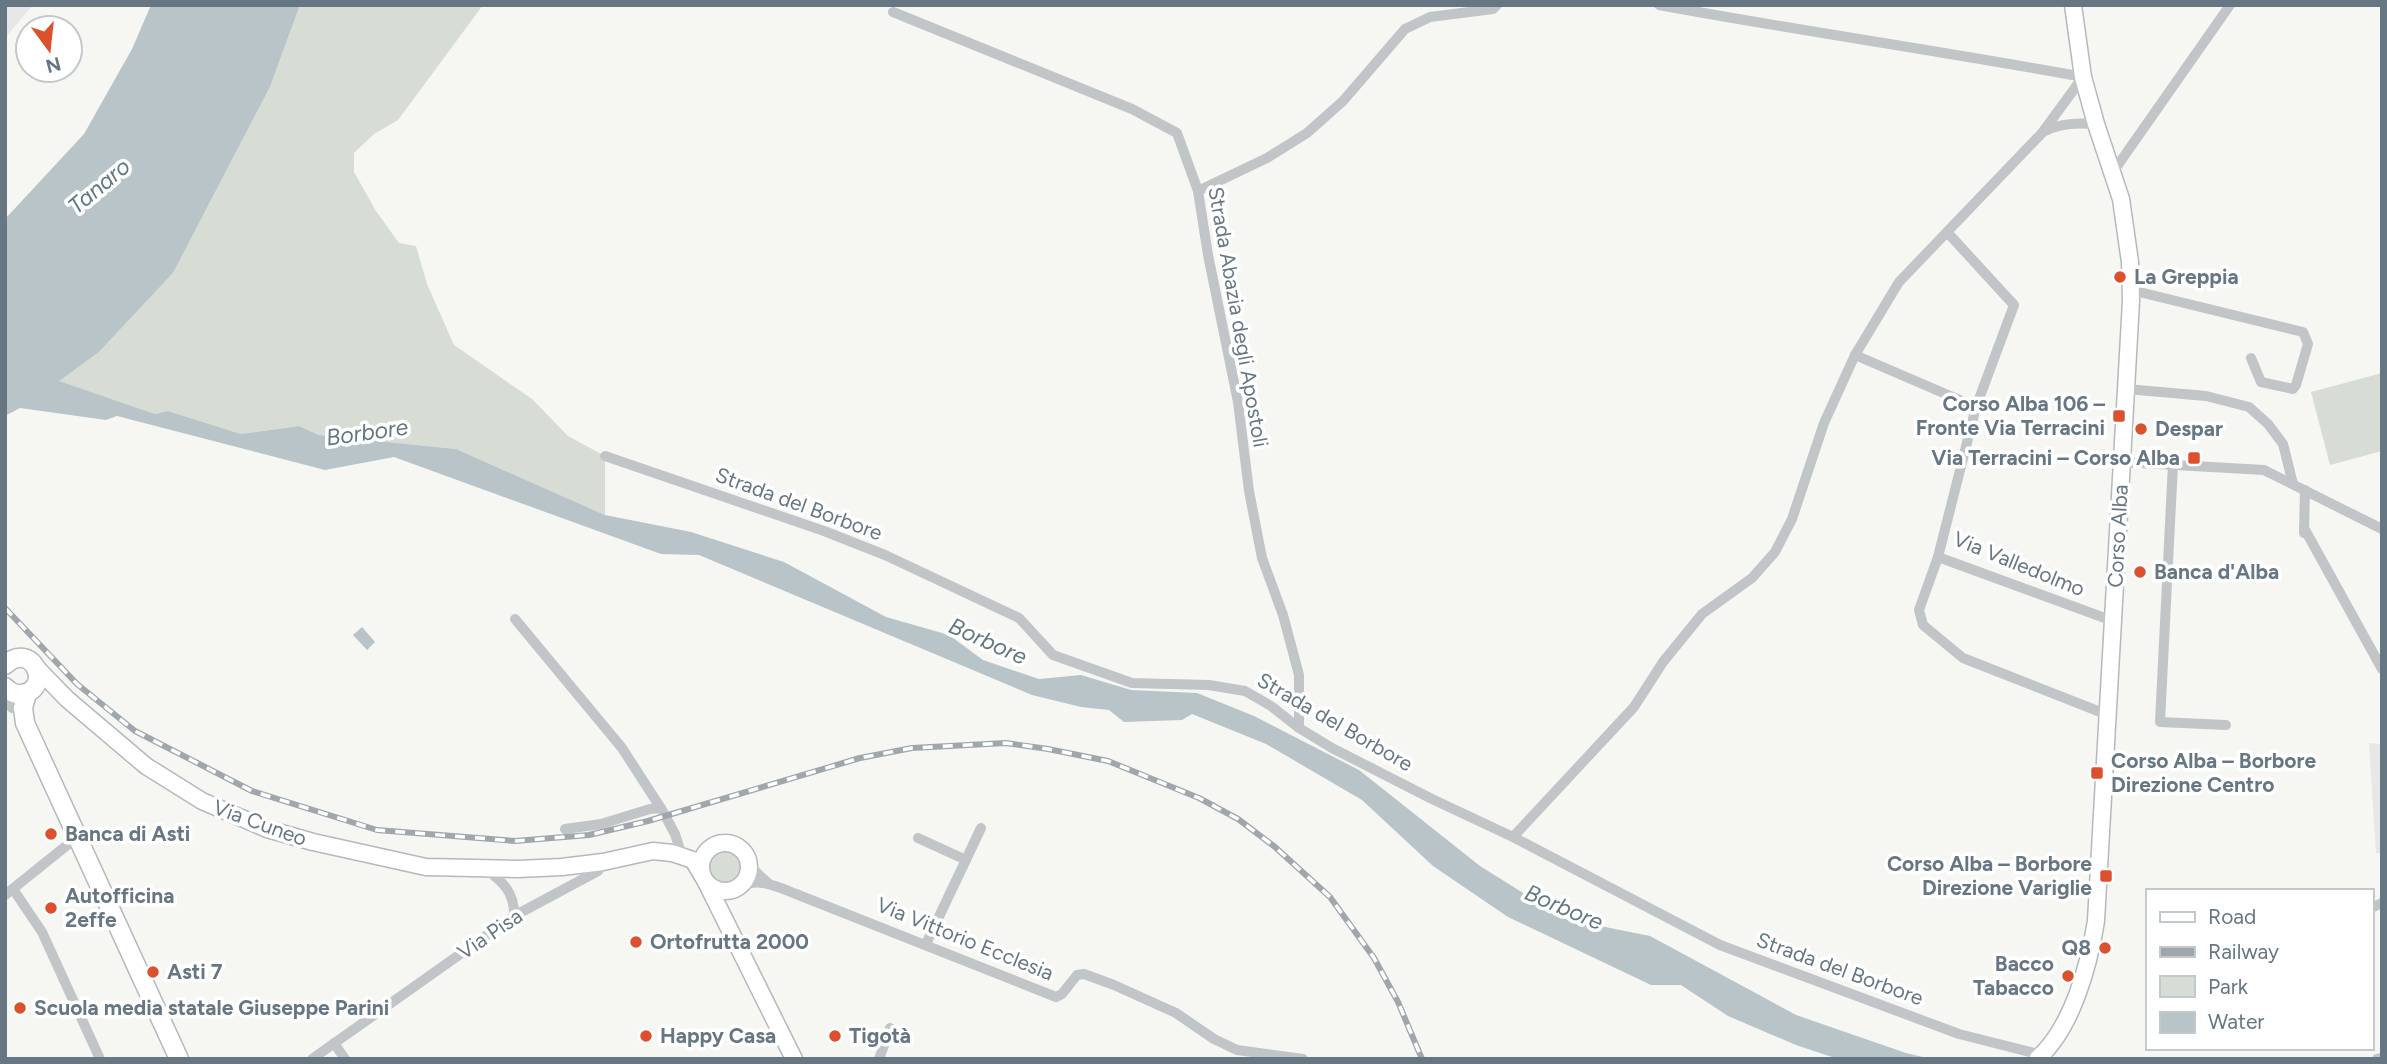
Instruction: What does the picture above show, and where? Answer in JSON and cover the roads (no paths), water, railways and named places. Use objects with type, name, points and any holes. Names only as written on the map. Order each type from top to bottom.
[{"type":"main road","points":[[16,660],[38,677],[23,708],[25,723],[179,1059]]},
{"type":"main road","points":[[6,688],[16,694],[30,690]]},
{"type":"main road","points":[[6,688],[9,703],[19,719],[25,723]]},
{"type":"street","points":[[1198,191],[1267,158],[1307,133],[1343,101],[1405,29],[1430,17],[1493,9],[1497,5]]},
{"type":"street","points":[[1513,837],[1634,707],[1663,662],[1702,614],[1752,578],[1775,552],[1792,519],[1824,423],[1855,355],[1899,282],[2042,132],[2084,77],[1920,47],[1659,5]]},
{"type":"street","name":"Corso Alba","points":[[2042,1057],[2056,1040],[2065,1021],[2083,975],[2094,936],[2131,289],[2126,225],[2084,77],[2073,5]]},
{"type":"street","points":[[2113,172],[2230,5]]},
{"type":"street","name":"Strada Abazia degli Apostoli","points":[[893,12],[1132,109],[1177,133],[1198,191],[1238,402],[1249,491],[1262,558],[1283,615],[1299,675],[1299,728]]},
{"type":"street","points":[[2042,132],[2057,125],[2074,122],[2096,124]]},
{"type":"street","name":"Via Valledolmo","points":[[1947,232],[2014,305],[1976,407],[1938,557],[2113,621]]},
{"type":"street","points":[[2131,289],[2304,331],[2307,337],[2308,344],[2297,385],[2293,389],[2261,383],[2251,358]]},
{"type":"street","points":[[1855,355],[1976,407]]},
{"type":"street","points":[[2126,389],[2206,396],[2249,407],[2269,424],[2283,443],[2292,484]]},
{"type":"street","name":"Strada del Borbore","points":[[606,456],[886,555],[1020,618],[1053,655],[1132,683],[1209,685],[1245,691],[1272,706],[1299,728],[1332,748],[1513,837],[1720,945],[1959,1034],[2042,1057]]},
{"type":"street","points":[[2122,461],[2264,470],[2382,529]]},
{"type":"street","points":[[2173,464],[2160,722],[2226,725]]},
{"type":"street","points":[[2305,490],[2304,533],[2382,669]]},
{"type":"street","points":[[1938,557],[1919,610],[1923,625],[1964,658],[2108,715]]},
{"type":"street","points":[[515,619],[622,748],[661,808],[675,834],[682,856],[696,863],[794,1059]]},
{"type":"street","name":"Via Cuneo","points":[[16,660],[172,784],[202,801],[267,829],[426,867],[529,869],[603,862]]},
{"type":"street","name":"Via Cuneo","points":[[30,690],[44,688],[67,699]]},
{"type":"street","points":[[565,828],[601,824],[650,808],[661,808]]},
{"type":"street","points":[[926,944],[981,828]]},
{"type":"street","points":[[76,838],[9,892],[42,932],[100,1059]]},
{"type":"street","points":[[918,838],[966,860]]},
{"type":"street","points":[[723,913],[726,901],[748,877],[748,859],[740,848],[734,845],[713,846],[703,857],[701,866],[704,879],[722,891],[737,888]]},
{"type":"street","name":"Via Pisa","points":[[312,1059],[514,916],[598,871],[603,862],[653,851],[682,856],[696,855],[713,846]]},
{"type":"street","name":"Via Vittorio Ecclesia","points":[[748,859],[759,876],[769,884]]},
{"type":"street","points":[[486,869],[509,891],[514,916]]},
{"type":"street","name":"Via Vittorio Ecclesia","points":[[737,888],[754,882],[769,884],[1056,997],[1062,994],[1077,975],[1084,974],[1175,1013],[1214,1039],[1237,1050],[1303,1059]]},
{"type":"street","points":[[879,1059],[890,1028]]},
{"type":"street","points":[[334,1043],[345,1059]]},
{"type":"water","name":"Tanaro","points":[[151,5],[300,5],[270,87],[173,273],[99,352],[59,381],[155,414],[168,411],[241,434],[299,426],[319,435],[456,449],[605,515],[691,532],[784,562],[886,617],[949,635],[983,660],[1039,679],[1081,675],[1131,690],[1197,693],[1254,716],[1359,770],[1480,866],[1565,919],[1650,936],[1796,1015],[1931,1059],[1838,1059],[1796,1045],[1728,1016],[1681,985],[1651,985],[1508,917],[1433,866],[1362,800],[1266,744],[1192,714],[1182,720],[1124,722],[1109,710],[1081,707],[1032,695],[699,555],[661,554],[394,457],[325,470],[117,416],[106,420],[20,408],[5,416],[5,219],[84,134],[132,49]]},
{"type":"water","points":[[362,627],[375,642],[367,650],[353,635]]},
{"type":"railway","points":[[5,608],[77,684],[135,731],[252,791],[377,830],[515,841],[589,835],[648,821],[860,758],[912,748],[1006,743],[1108,761],[1199,798],[1238,819],[1275,847],[1330,897],[1374,958],[1398,1002],[1422,1059]]},
{"type":"place","name":"La Greppia","points":[[2120,277]]},
{"type":"place","name":"Corso Alba 106 – Fronte Via Terracini","points":[[2119,416]]},
{"type":"place","name":"Despar","points":[[2141,429]]},
{"type":"place","name":"Via Terracini – Corso Alba","points":[[2194,458]]},
{"type":"place","name":"Banca d'Alba","points":[[2140,572]]},
{"type":"place","name":"Corso Alba – Borbore Direzione Centro","points":[[2097,773]]},
{"type":"place","name":"Banca di Asti","points":[[51,834]]},
{"type":"place","name":"Corso Alba – Borbore Direzione Variglie","points":[[2106,876]]},
{"type":"place","name":"Autofficina 2effe","points":[[51,908]]},
{"type":"place","name":"Ortofrutta 2000","points":[[636,942]]},
{"type":"place","name":"Q8","points":[[2105,948]]},
{"type":"place","name":"Asti 7","points":[[153,972]]},
{"type":"place","name":"Bacco Tabacco","points":[[2068,976]]},
{"type":"place","name":"Scuola media statale Giuseppe Parini","points":[[20,1008]]},
{"type":"place","name":"Happy Casa","points":[[646,1036]]},
{"type":"place","name":"Tigotà","points":[[835,1036]]},
{"type":"water label","name":"Borbore","points":[[367,432]]},
{"type":"water label","name":"Borbore","points":[[988,641]]},
{"type":"water label","name":"Borbore","points":[[1564,907]]}]
